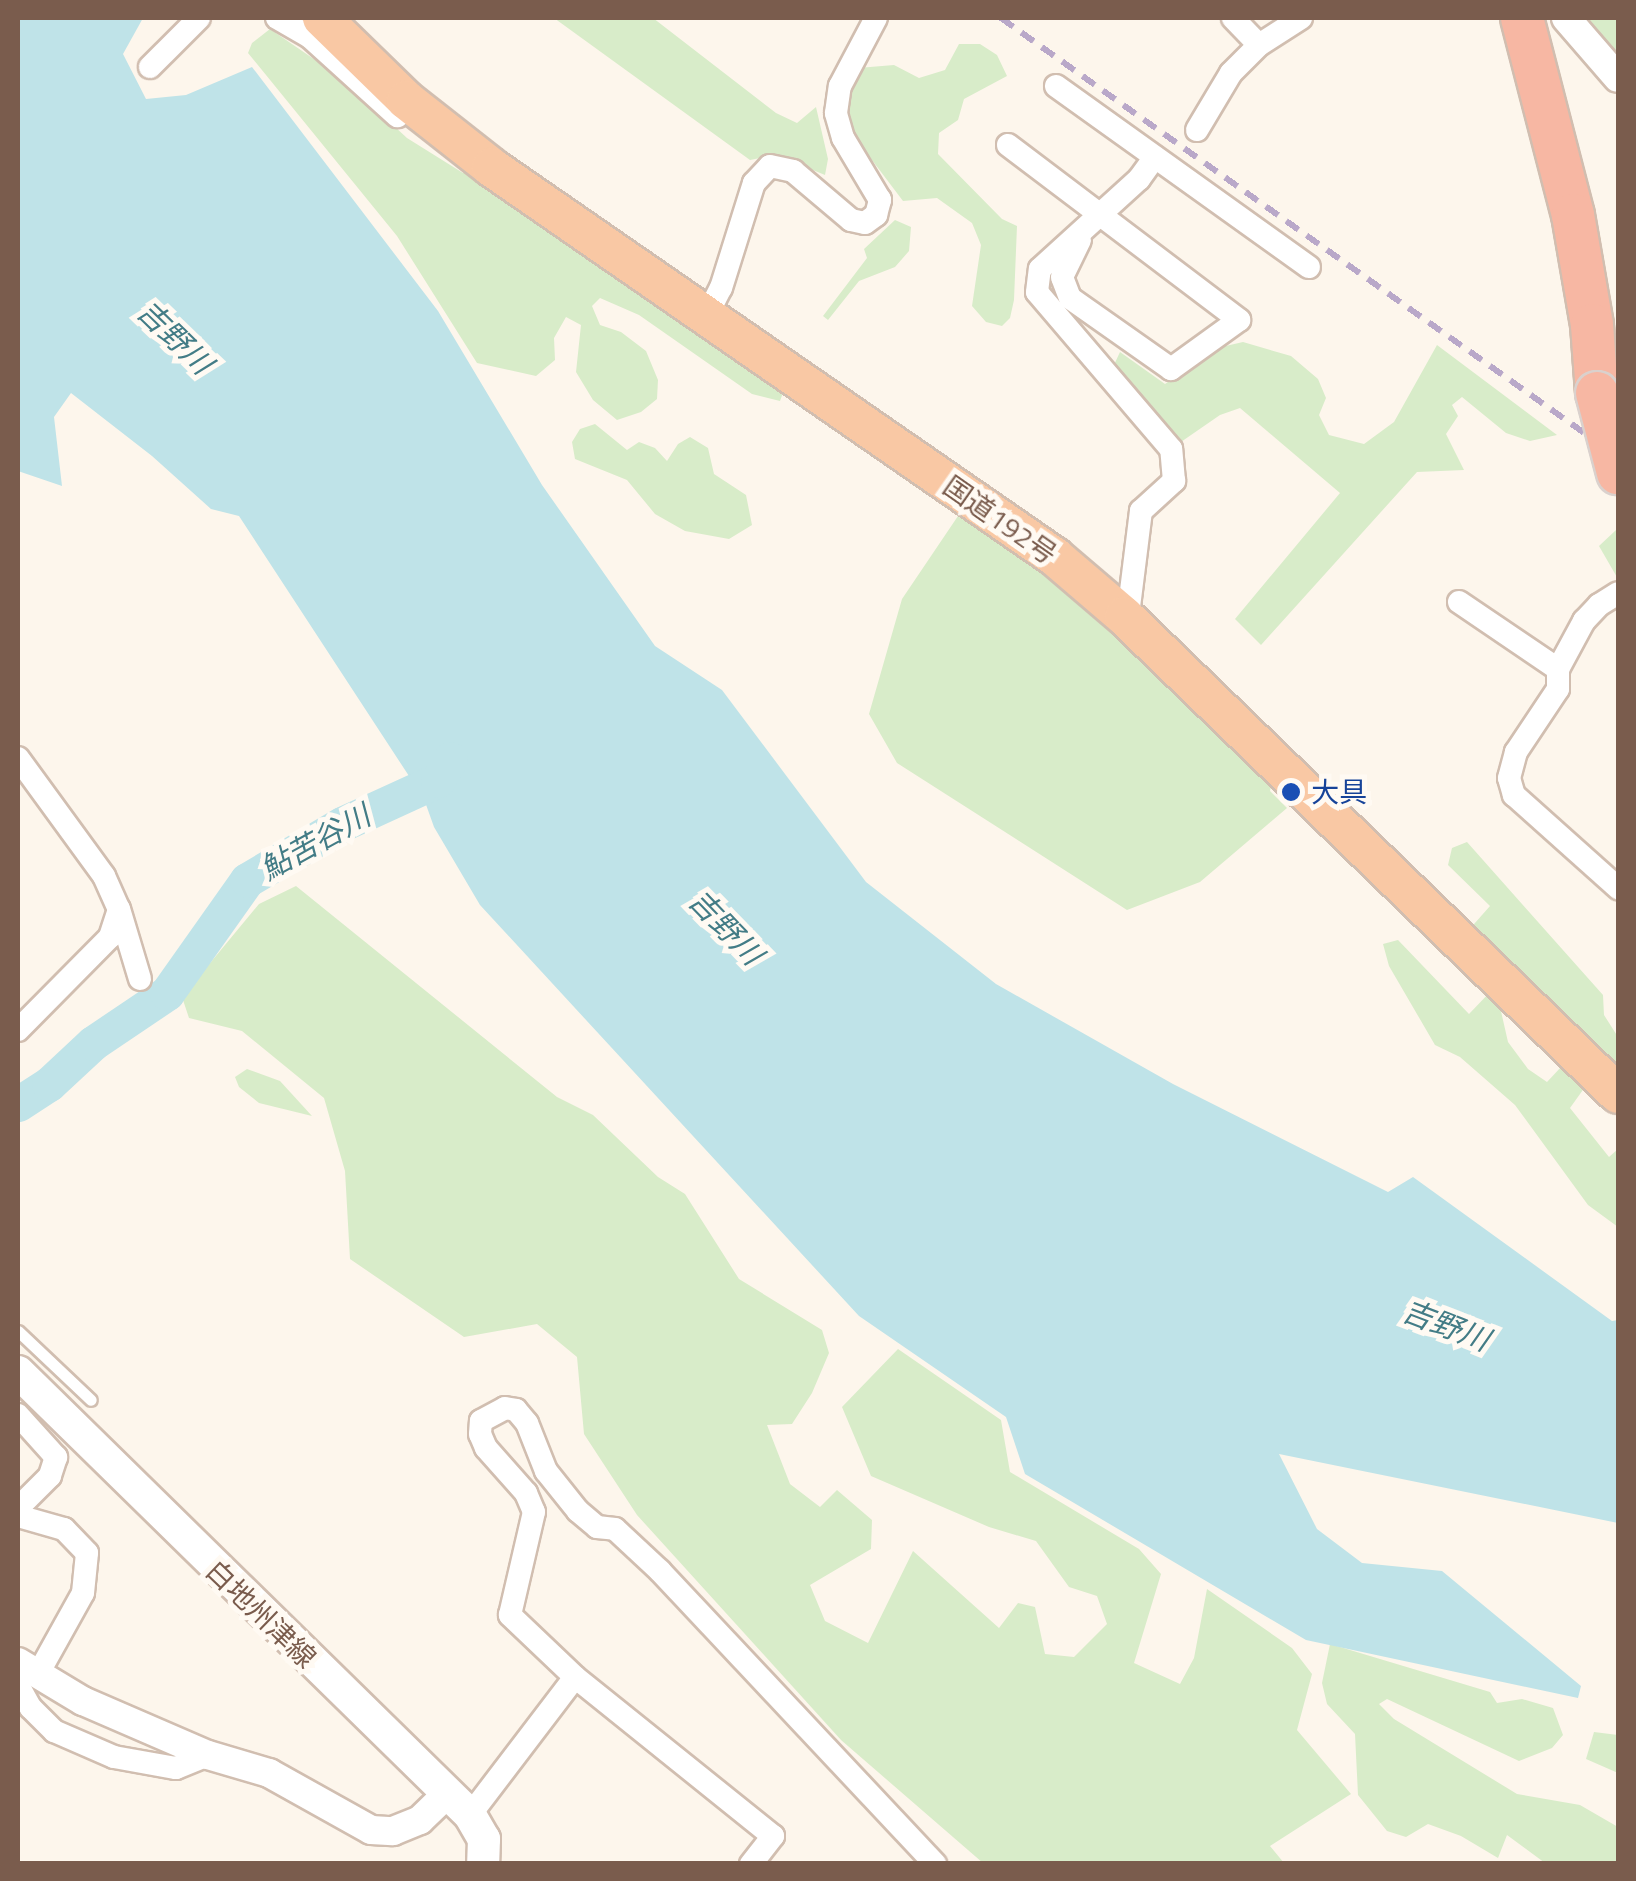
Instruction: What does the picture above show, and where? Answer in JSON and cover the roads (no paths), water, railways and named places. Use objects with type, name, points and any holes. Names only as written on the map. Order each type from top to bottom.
[{"type":"highway","name":"国道192号","points":[[322,18],[406,100],[491,167],[1055,557],[1124,616],[1618,1094]]},
{"type":"highway","points":[[1501,18],[1570,326],[1595,381],[1618,473]]},
{"type":"highway","points":[[1522,18],[1573,215],[1592,325],[1595,381]]},
{"type":"main road","name":"白地州津線","points":[[18,1372],[459,1804],[484,1838],[483,1864]]},
{"type":"street","points":[[150,67],[199,18]]},
{"type":"street","points":[[278,18],[310,37],[438,148],[491,167]]},
{"type":"street","points":[[706,316],[721,288],[754,183],[770,166],[793,171],[851,220],[864,223],[876,215],[880,200],[842,138],[836,113],[840,86],[876,18]]},
{"type":"street","points":[[1233,18],[1259,45]]},
{"type":"street","points":[[1197,130],[1231,73],[1259,45],[1301,18]]},
{"type":"street","points":[[1566,18],[1618,78]]},
{"type":"street","points":[[1056,86],[1310,267]]},
{"type":"street","points":[[1008,145],[1239,320],[1170,369],[1070,298],[1062,277],[1081,230]]},
{"type":"street","points":[[1124,616],[1129,607],[1141,511],[1174,481],[1170,449],[1037,292],[1040,269],[1155,157]]},
{"type":"street","points":[[1618,593],[1598,604],[1584,621],[1558,669],[1558,689],[1516,752],[1510,778],[1514,795],[1618,888]]},
{"type":"street","points":[[1459,602],[1558,669]]},
{"type":"street","points":[[18,758],[104,876],[120,909],[140,979]]},
{"type":"street","points":[[18,1030],[110,936],[120,909]]},
{"type":"street","points":[[751,1864],[773,1836],[574,1678],[510,1614],[534,1512],[526,1493],[486,1448],[480,1434],[481,1420],[506,1408],[516,1410],[527,1423],[546,1471],[578,1511],[597,1527],[614,1528],[660,1571],[936,1864]]},
{"type":"street","points":[[18,1416],[56,1457],[50,1476],[18,1512],[64,1529],[87,1553],[83,1593],[24,1674],[31,1708],[54,1731],[114,1757],[176,1768],[208,1755]]},
{"type":"street","points":[[24,1674],[208,1755],[269,1773],[371,1830],[394,1831],[459,1804],[574,1678]]},
{"type":"lane","points":[[18,1331],[91,1400]]},
{"type":"water","name":"吉野川","points":[[18,18],[143,18],[123,54],[146,99],[186,95],[252,67],[438,311],[542,485],[655,646],[722,690],[866,882],[996,984],[1173,1084],[1388,1192],[1413,1177],[1612,1321],[1618,1320],[1618,1523],[1279,1454],[1317,1529],[1362,1563],[1442,1571],[1581,1686],[1578,1698],[1306,1640],[1025,1474],[1006,1417],[859,1316],[480,905],[434,827],[424,799],[239,516],[211,509],[152,456],[71,393],[54,417],[62,486],[18,471]]},
{"type":"waterway","name":"鮎苦谷川","points":[[18,1104],[49,1084],[93,1043],[167,993],[247,880],[342,824],[438,780],[450,759]]},
{"type":"railway","points":[[1001,18],[1618,457]]},
{"type":"place","name":"大具","points":[[1291,792]]}]
